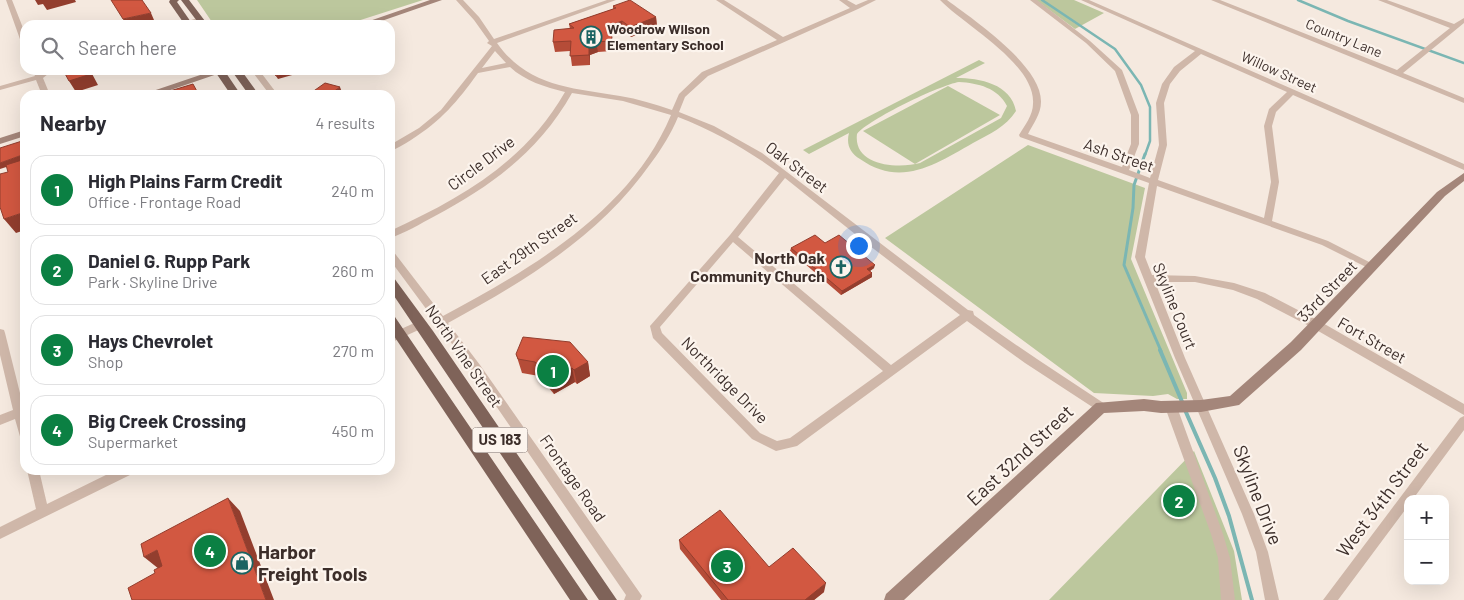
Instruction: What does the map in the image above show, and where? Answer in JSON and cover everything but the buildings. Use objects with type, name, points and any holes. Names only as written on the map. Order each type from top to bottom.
[{"type":"main road","points":[[175,0],[173,2],[183,20]]},
{"type":"main road","points":[[185,0],[200,20]]},
{"type":"main road","points":[[224,75],[233,90]]},
{"type":"main road","points":[[240,75],[250,90]]},
{"type":"main road","name":"North Vine Street","points":[[395,288],[609,600]]},
{"type":"main road","name":"US 183","points":[[395,337],[580,600]]},
{"type":"street","points":[[8,0],[20,30]]},
{"type":"street","points":[[377,20],[438,0]]},
{"type":"street","name":"Oak Street","points":[[459,0],[473,12],[509,65],[527,76],[548,85],[621,99],[675,114],[715,129],[759,155],[1030,360],[1101,407]]},
{"type":"street","points":[[395,145],[433,121],[449,106],[493,44],[613,0]]},
{"type":"street","points":[[719,0],[781,39]]},
{"type":"street","points":[[842,0],[856,8]]},
{"type":"street","name":"East 29th Street","points":[[441,322],[491,295],[569,244],[590,226],[632,184],[666,136],[682,96],[705,74],[872,0]]},
{"type":"street","name":"Ash Street","points":[[943,0],[987,35],[1019,64],[1029,80],[1037,96],[1037,105],[1035,115],[1023,135],[1325,243],[1372,267]]},
{"type":"street","points":[[1033,0],[1088,42],[1118,70],[1135,116],[1135,144],[1124,172]]},
{"type":"street","name":"Willow Street","points":[[1084,0],[1464,167]]},
{"type":"street","name":"Country Lane","points":[[1214,0],[1464,101]]},
{"type":"street","points":[[1381,0],[1455,27]]},
{"type":"street","points":[[1398,73],[1464,20]]},
{"type":"street","name":"Skyline Court","points":[[1200,52],[1177,69],[1166,84],[1160,102],[1163,145],[1153,183],[1140,257],[1201,406]]},
{"type":"street","points":[[475,71],[509,65]]},
{"type":"street","points":[[0,88],[32,75]]},
{"type":"street","points":[[38,75],[44,90]]},
{"type":"street","points":[[161,90],[206,75]]},
{"type":"street","points":[[259,75],[270,90]]},
{"type":"street","name":"Circle Drive","points":[[395,233],[432,216],[499,171],[540,134],[566,99],[570,90]]},
{"type":"street","points":[[1267,223],[1275,182],[1268,126],[1272,110],[1292,92]]},
{"type":"street","points":[[0,141],[20,135]]},
{"type":"street","name":"Northridge Drive","points":[[783,174],[734,237],[655,326],[657,335],[756,436],[776,446],[793,442],[968,314]]},
{"type":"street","name":"33rd Street","points":[[1201,406],[1234,401],[1296,346],[1445,191],[1464,176]]},
{"type":"street","points":[[734,237],[891,371]]},
{"type":"street","name":"Frontage Road","points":[[395,260],[476,368],[635,596],[631,600]]},
{"type":"street","name":"Fort Street","points":[[1147,278],[1195,280],[1234,287],[1260,296],[1316,325],[1464,410]]},
{"type":"street","points":[[395,337],[421,324]]},
{"type":"street","points":[[0,333],[20,416]]},
{"type":"street","points":[[1101,407],[1144,405],[1171,407],[1201,406]]},
{"type":"street","name":"Skyline Drive","points":[[1201,406],[1248,514],[1262,552],[1272,600]]},
{"type":"street","name":"East 32nd Street","points":[[892,600],[1101,407]]},
{"type":"street","points":[[1171,407],[1217,534],[1224,558],[1228,600]]},
{"type":"street","points":[[0,420],[19,412]]},
{"type":"street","name":"West 34th Street","points":[[1330,600],[1464,421]]},
{"type":"street","points":[[34,475],[43,511]]},
{"type":"street","points":[[0,533],[118,475]]},
{"type":"green space","points":[[197,0],[423,0],[361,20],[211,20]]},
{"type":"green space","points":[[1036,0],[1074,0],[1104,13],[1075,29]]},
{"type":"green space","points":[[979,60],[985,63],[956,78],[975,79],[993,84],[1008,94],[1016,111],[1002,126],[991,133],[932,165],[918,170],[890,172],[875,168],[851,151],[848,141],[849,133],[809,154],[803,150]],"holes":[[[959,82],[980,85],[998,95],[1007,106],[1001,118],[920,163],[900,166],[889,165],[869,159],[862,153],[858,145],[857,134],[875,120],[937,89]]]},
{"type":"green space","points":[[948,86],[1000,115],[915,164],[863,131]]},
{"type":"green space","points":[[1028,145],[1145,188],[1131,259],[1187,393],[1187,399],[1177,399],[1168,394],[1153,396],[1094,393],[885,238]]},
{"type":"green space","points":[[1194,451],[1234,551],[1242,600],[1049,600]]},
{"type":"waterway","points":[[1042,0],[1115,49],[1141,85],[1150,107],[1150,141],[1145,155]]},
{"type":"waterway","points":[[1298,0],[1348,21],[1464,63]]},
{"type":"waterway","points":[[1145,154],[1134,185],[1133,208],[1124,265],[1161,351]]},
{"type":"waterway","points":[[1160,350],[1183,404]]},
{"type":"waterway","points":[[1185,410],[1215,478],[1229,516],[1252,600]]},
{"type":"place","name":"Woodrow Wilson Elementary School","points":[[591,37]]},
{"type":"place","name":"North Oak Community Church","points":[[841,267]]},
{"type":"place","name":"High Plains Farm Credit","points":[[553,371]]},
{"type":"place","name":"Daniel G. Rupp Park","points":[[1179,501]]},
{"type":"place","name":"Big Creek Crossing","points":[[210,551]]},
{"type":"place","name":"Harbor Freight Tools","points":[[242,563]]},
{"type":"place","name":"Hays Chevrolet","points":[[727,566]]}]
